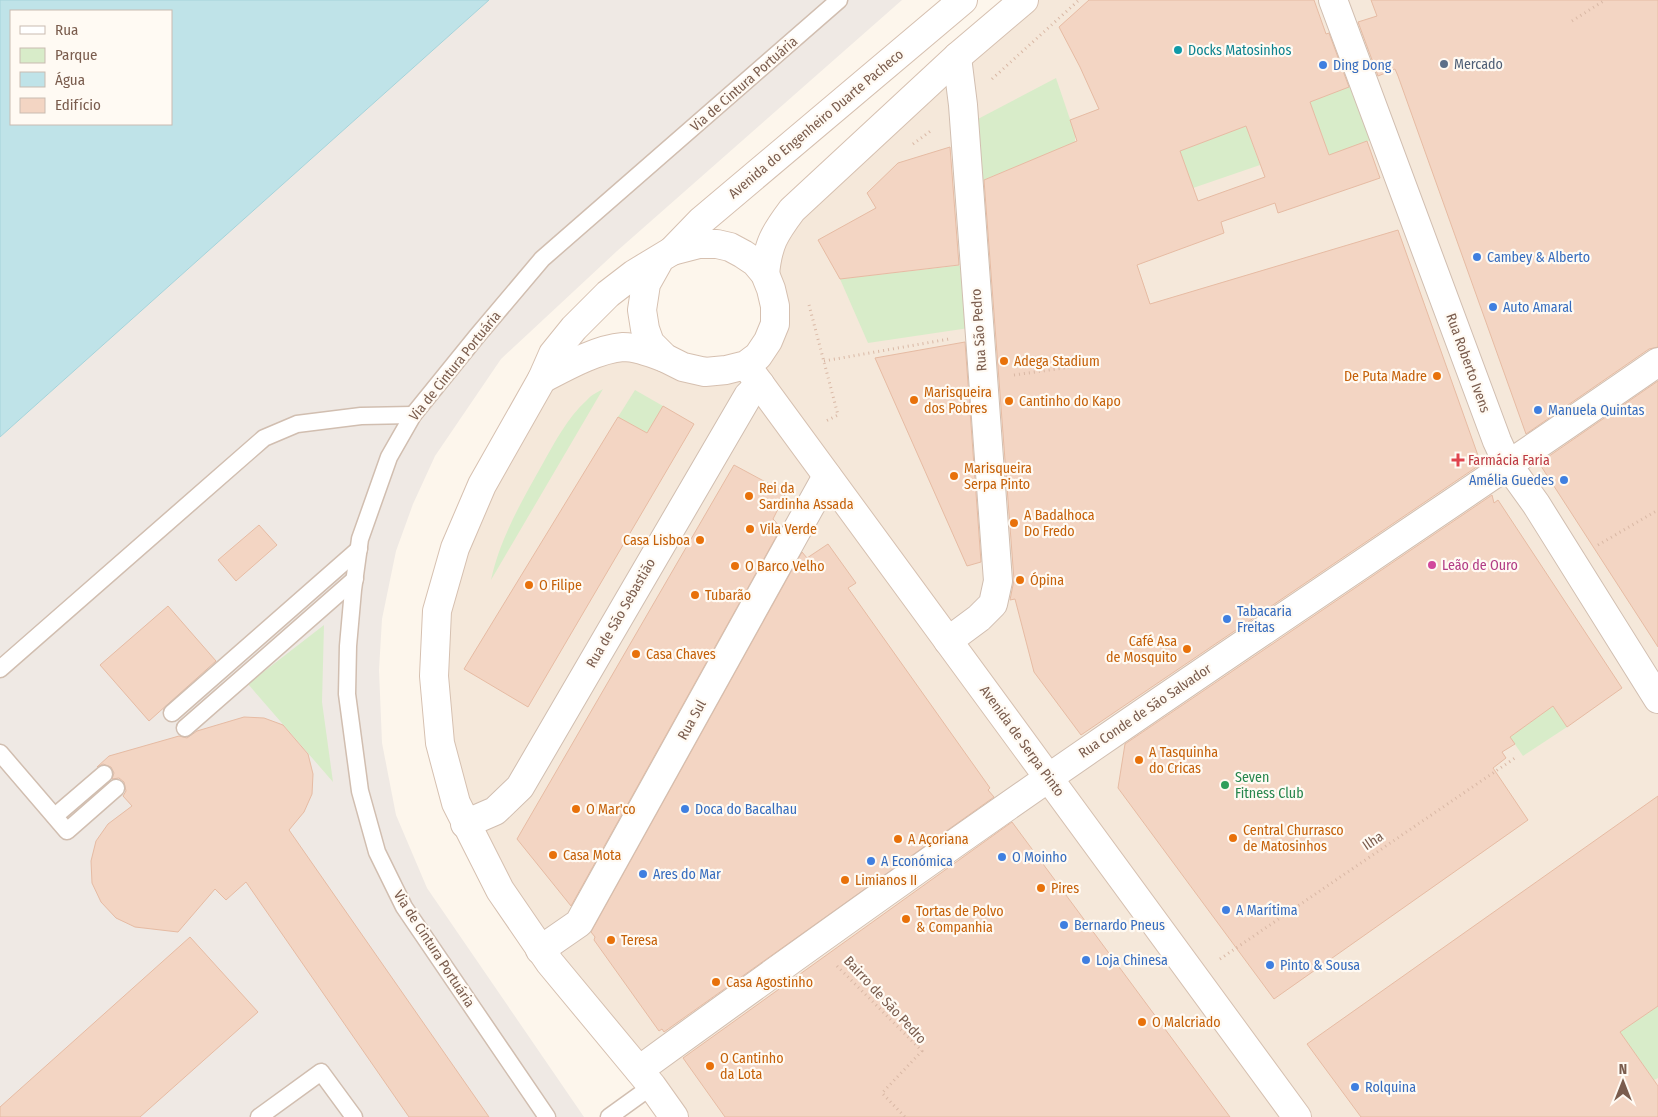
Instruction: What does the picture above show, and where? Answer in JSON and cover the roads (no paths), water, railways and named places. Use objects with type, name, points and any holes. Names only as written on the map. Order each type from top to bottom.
[{"type":"street","name":"Avenida do Engenheiro Duarte Pacheco","points":[[674,1117],[645,1078],[540,950],[500,890],[465,824],[456,803],[440,743],[434,676],[436,611],[455,548],[482,485],[542,379],[553,354],[574,328],[608,294],[634,274],[666,255],[701,221],[963,0]]},
{"type":"street","points":[[764,274],[767,252],[776,231],[792,210],[956,57],[1024,0]]},
{"type":"street","name":"Rua Roberto Ivens","points":[[1333,0],[1508,466],[1536,504],[1658,699]]},
{"type":"street","name":"Rua São Pedro","points":[[948,641],[979,618],[993,604],[998,581],[963,105],[956,57]]},
{"type":"street","points":[[542,379],[594,354],[623,347],[645,350],[683,367],[705,372],[753,375],[758,356],[768,341],[775,324],[776,306],[764,274],[755,262],[730,247],[717,244],[698,244],[666,255],[646,284],[642,310],[645,330],[650,343],[665,358]]},
{"type":"street","name":"Rua Conde de São Salvador","points":[[645,1078],[814,942],[1048,778],[1658,362]]},
{"type":"street","name":"Avenida de Serpa Pinto","points":[[753,375],[1297,1117]]},
{"type":"street","name":"Rua de São Sebastião","points":[[465,824],[495,810],[520,787],[748,396],[753,375]]},
{"type":"street","name":"Rua Sul","points":[[540,950],[579,923],[827,476]]},
{"type":"lane","name":"Via de Cintura Portuária","points":[[547,1117],[404,907],[377,852],[360,791],[347,694],[348,646],[360,539],[389,457],[413,415],[542,259],[839,0]]},
{"type":"lane","points":[[0,668],[264,438],[297,424],[361,416],[413,415]]},
{"type":"lane","points":[[172,713],[359,550]]},
{"type":"lane","points":[[185,728],[355,579]]},
{"type":"lane","points":[[0,753],[67,831],[116,788]]},
{"type":"lane","points":[[55,816],[104,774]]},
{"type":"lane","points":[[259,1117],[321,1072],[354,1117]]},
{"type":"lane","points":[[609,1117],[645,1078]]},
{"type":"water","points":[[0,0],[489,0],[0,437]]},
{"type":"place","name":"Docks Matosinhos","points":[[1178,50]]},
{"type":"place","name":"Mercado","points":[[1444,64]]},
{"type":"place","name":"Ding Dong","points":[[1323,65]]},
{"type":"place","name":"Cambey & Alberto","points":[[1477,257]]},
{"type":"place","name":"Auto Amaral","points":[[1493,307]]},
{"type":"place","name":"Adega Stadium","points":[[1004,361]]},
{"type":"place","name":"De Puta Madre","points":[[1437,376]]},
{"type":"place","name":"Marisqueira dos Pobres","points":[[914,400]]},
{"type":"place","name":"Cantinho do Kapo","points":[[1009,401]]},
{"type":"place","name":"Manuela Quintas","points":[[1538,410]]},
{"type":"place","name":"Farmácia Faria","points":[[1458,460]]},
{"type":"place","name":"Marisqueira Serpa Pinto","points":[[954,476]]},
{"type":"place","name":"Amélia Guedes","points":[[1564,480]]},
{"type":"place","name":"Rei da Sardinha Assada","points":[[749,496]]},
{"type":"place","name":"A Badalhoca Do Fredo","points":[[1014,523]]},
{"type":"place","name":"Vila Verde","points":[[750,529]]},
{"type":"place","name":"Casa Lisboa","points":[[700,540]]},
{"type":"place","name":"Leão de Ouro","points":[[1432,565]]},
{"type":"place","name":"O Barco Velho","points":[[735,566]]},
{"type":"place","name":"Ópina","points":[[1020,580]]},
{"type":"place","name":"O Filipe","points":[[529,585]]},
{"type":"place","name":"Tubarão","points":[[695,595]]},
{"type":"place","name":"Tabacaria Freitas","points":[[1227,619]]},
{"type":"place","name":"Café Asa de Mosquito","points":[[1187,649]]},
{"type":"place","name":"Casa Chaves","points":[[636,654]]},
{"type":"place","name":"A Tasquinha do Cricas","points":[[1139,760]]},
{"type":"place","name":"Seven Fitness Club","points":[[1225,785]]},
{"type":"place","name":"O Mar'co","points":[[576,809]]},
{"type":"place","name":"Doca do Bacalhau","points":[[685,809]]},
{"type":"place","name":"Central Churrasco de Matosinhos","points":[[1233,838]]},
{"type":"place","name":"A Açoriana","points":[[898,839]]},
{"type":"place","name":"Casa Mota","points":[[553,855]]},
{"type":"place","name":"O Moinho","points":[[1002,857]]},
{"type":"place","name":"A Económica","points":[[871,861]]},
{"type":"place","name":"Ares do Mar","points":[[643,874]]},
{"type":"place","name":"Limianos II","points":[[845,880]]},
{"type":"place","name":"Pires","points":[[1041,888]]},
{"type":"place","name":"A Marítima","points":[[1226,910]]},
{"type":"place","name":"Tortas de Polvo & Companhia","points":[[906,919]]},
{"type":"place","name":"Bernardo Pneus","points":[[1064,925]]},
{"type":"place","name":"Teresa","points":[[611,940]]},
{"type":"place","name":"Loja Chinesa","points":[[1086,960]]},
{"type":"place","name":"Pinto & Sousa","points":[[1270,965]]},
{"type":"place","name":"Casa Agostinho","points":[[716,982]]},
{"type":"place","name":"O Malcriado","points":[[1142,1022]]},
{"type":"place","name":"O Cantinho da Lota","points":[[710,1066]]},
{"type":"place","name":"Rolquina","points":[[1355,1087]]}]
